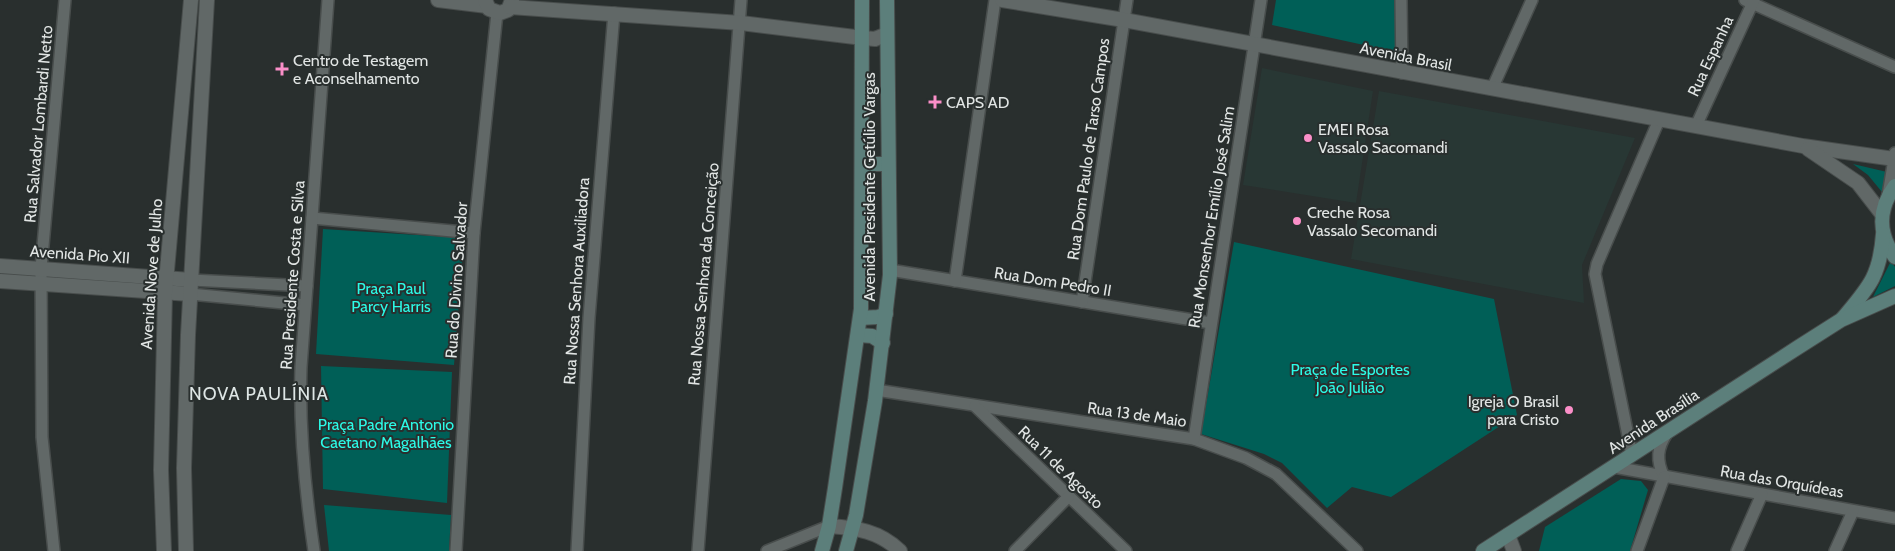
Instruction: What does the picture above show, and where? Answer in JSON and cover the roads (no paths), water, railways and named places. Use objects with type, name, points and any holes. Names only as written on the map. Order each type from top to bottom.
[{"type":"main road","name":"Avenida Presidente Getúlio Vargas","points":[[822,551],[829,526],[860,318],[862,0]]},
{"type":"main road","name":"Avenida Presidente Getúlio Vargas","points":[[846,551],[854,528],[876,390],[883,343],[890,270],[886,0]]},
{"type":"main road","points":[[862,164],[888,164]]},
{"type":"main road","points":[[1882,214],[1892,190]]},
{"type":"main road","name":"Avenida Brasília","points":[[1841,320],[1869,286],[1876,272],[1881,258],[1882,214]]},
{"type":"main road","points":[[1883,234],[1887,246],[1895,257]]},
{"type":"main road","name":"Avenida Brasília","points":[[1483,551],[1841,320],[1895,296]]},
{"type":"main road","points":[[860,318],[878,317],[886,314]]},
{"type":"main road","points":[[858,335],[872,336],[883,343]]},
{"type":"street","name":"Rua Salvador Lombardi Netto","points":[[54,551],[42,437],[41,268],[65,0]]},
{"type":"street","name":"Avenida Nove de Julho","points":[[164,551],[161,470],[166,286],[191,0]]},
{"type":"street","points":[[186,551],[184,468],[190,280],[207,0]]},
{"type":"street","name":"Rua Presidente Costa e Silva","points":[[314,551],[306,497],[299,418],[306,286],[328,0]]},
{"type":"street","points":[[446,0],[490,6],[503,13],[513,2],[529,8],[741,23],[863,38],[875,39],[887,34]]},
{"type":"street","name":"Rua Nossa Senhora da Conceição","points":[[698,551],[741,23],[741,0]]},
{"type":"street","points":[[955,281],[996,0]]},
{"type":"street","name":"Avenida Brasil","points":[[1002,0],[1124,20],[1803,146],[1894,157]]},
{"type":"street","name":"Rua Dom Paulo de Tarso Campos","points":[[1082,302],[1127,0]]},
{"type":"street","name":"Rua Monsenhor Emílio José Salim","points":[[1194,439],[1261,0]]},
{"type":"street","points":[[1401,0],[1402,73]]},
{"type":"street","points":[[1492,89],[1532,0]]},
{"type":"street","points":[[1751,1],[1895,67]]},
{"type":"street","name":"Rua Espanha","points":[[1696,126],[1751,1]]},
{"type":"street","name":"Rua do Divino Salvador","points":[[456,551],[474,233],[490,6]]},
{"type":"street","name":"Rua Nossa Senhora Auxiliadora","points":[[577,551],[588,318],[614,14]]},
{"type":"street","points":[[1632,455],[1595,274],[1597,264],[1658,120]]},
{"type":"street","name":"Avenida Brasil","points":[[1803,146],[1830,162],[1858,183],[1882,214]]},
{"type":"street","points":[[1892,190],[1894,157]]},
{"type":"street","points":[[312,218],[474,233]]},
{"type":"street","name":"Avenida Pio XII","points":[[0,266],[41,268],[166,286],[190,294],[305,305]]},
{"type":"street","name":"Rua Dom Pedro II","points":[[890,270],[1211,323]]},
{"type":"street","name":"Avenida Pio XII","points":[[0,281],[166,286],[190,280],[306,286]]},
{"type":"street","name":"Rua 13 de Maio","points":[[876,390],[1194,439],[1246,458],[1276,474],[1357,551]]},
{"type":"street","name":"Rua 11 de Agosto","points":[[975,406],[1126,551]]},
{"type":"street","points":[[1637,551],[1664,477],[1659,466],[1658,456],[1659,445],[1667,433]]},
{"type":"street","name":"Rua das Orquídeas","points":[[1614,467],[1895,518]]},
{"type":"street","points":[[1737,551],[1762,494]]},
{"type":"street","points":[[1016,551],[1068,497]]},
{"type":"street","points":[[1835,551],[1853,511]]},
{"type":"street","points":[[768,551],[829,526],[854,528],[876,533],[900,551]]},
{"type":"street","points":[[1508,535],[1514,551]]},
{"type":"place","name":"Centro de Testagem e Aconselhamento","points":[[282,69]]},
{"type":"place","name":"CAPS AD","points":[[935,102]]},
{"type":"place","name":"EMEI Rosa Vassalo Sacomandi","points":[[1308,138]]},
{"type":"place","name":"Creche Rosa Vassalo Secomandi","points":[[1297,221]]},
{"type":"place","name":"Igreja O Brasil para Cristo","points":[[1569,410]]},
{"type":"district","name":"NOVA PAULÍNIA","points":[[259,394]]},
{"type":"park label","name":"Praça Paul Parcy Harris","points":[[391,297]]},
{"type":"park label","name":"Praça de Esportes João Julião","points":[[1350,378]]},
{"type":"park label","name":"Praça Padre Antonio Caetano Magalhães","points":[[386,433]]}]
